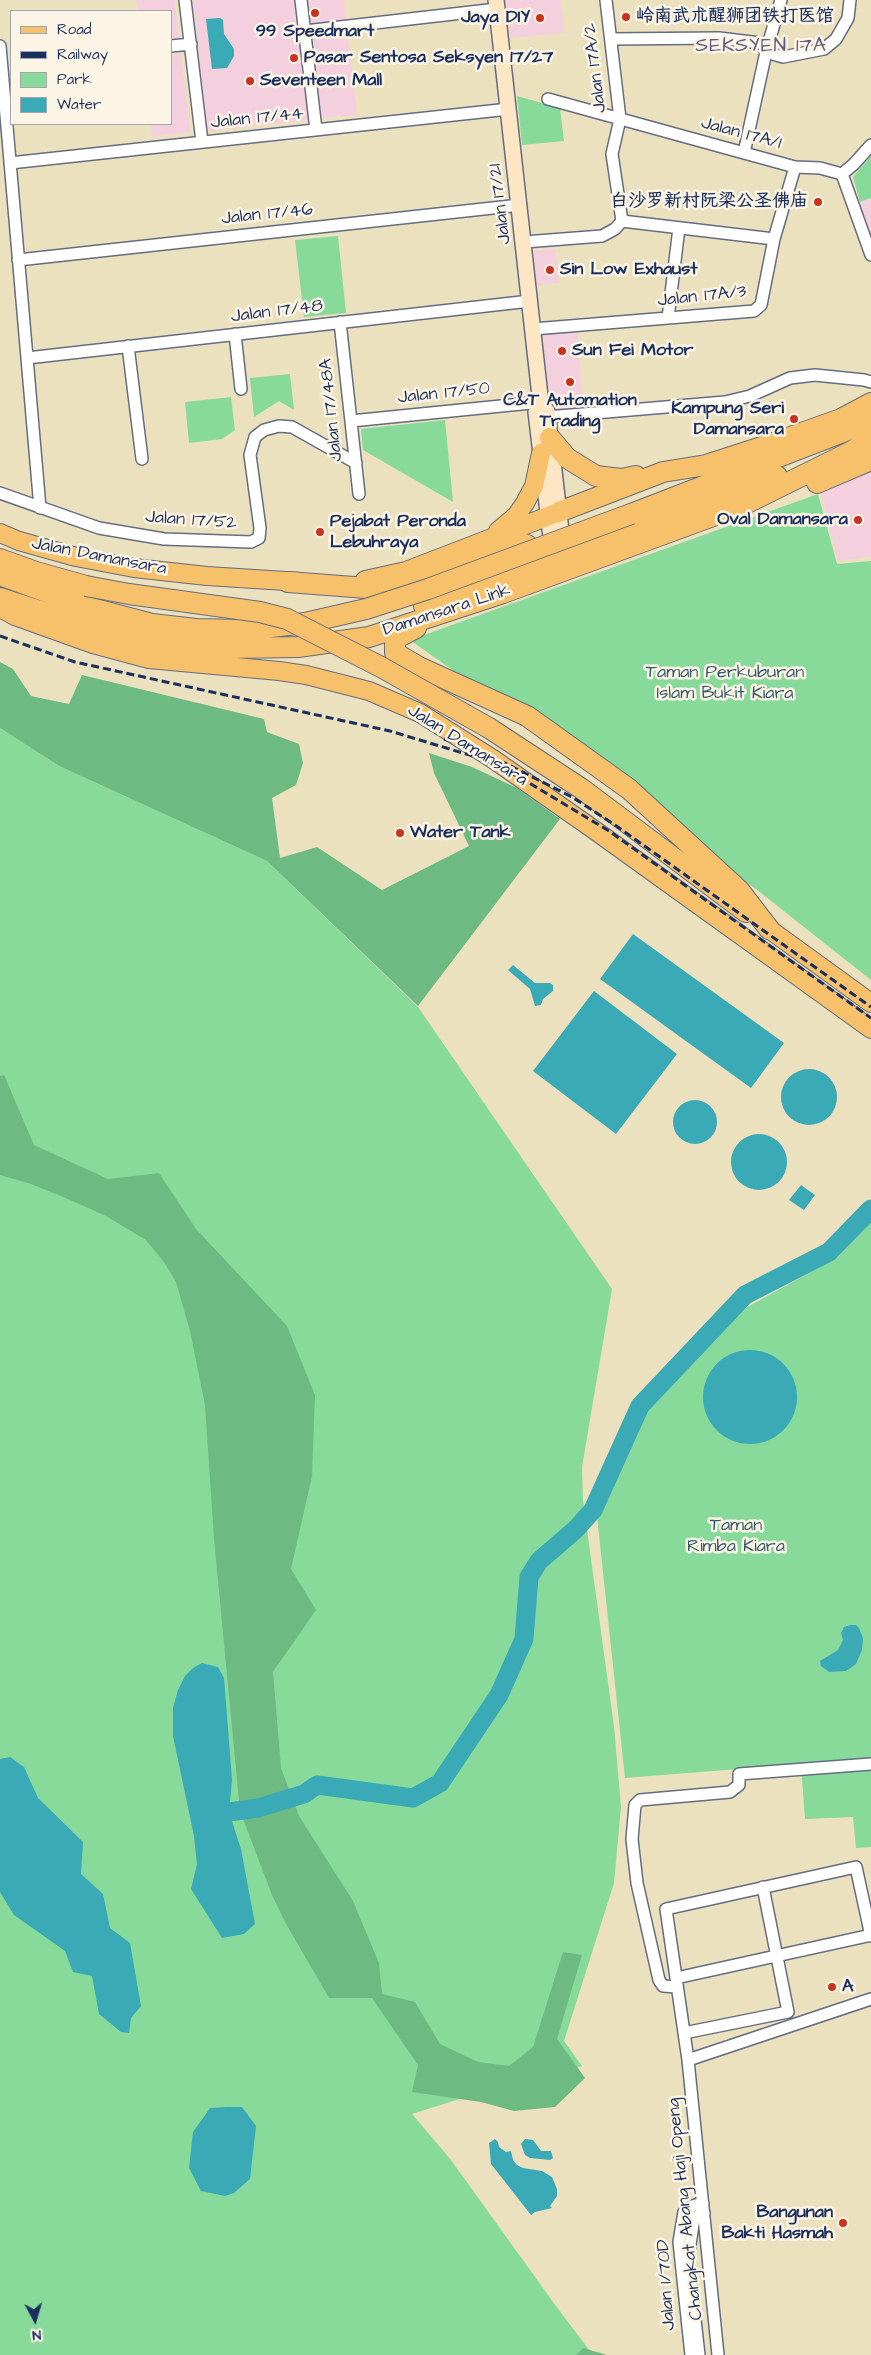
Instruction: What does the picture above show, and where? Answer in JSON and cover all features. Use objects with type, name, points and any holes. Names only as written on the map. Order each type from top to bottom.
[{"type":"highway","points":[[612,536],[597,534],[593,522],[598,510],[671,482],[706,465],[840,419],[871,403]]},
{"type":"highway","name":"Damansara Link","points":[[0,576],[91,608],[152,624],[196,629],[246,630],[295,624],[366,610],[428,589],[631,514],[856,427],[871,418]]},
{"type":"highway","points":[[232,648],[372,622],[519,572],[826,458],[871,438]]},
{"type":"highway","name":"Damansara Link","points":[[0,598],[80,624],[143,640],[187,647],[298,647],[369,636],[437,616],[750,502],[854,450],[871,438]]},
{"type":"highway","points":[[545,446],[596,476],[622,479],[706,465]]},
{"type":"highway","points":[[750,502],[792,493],[871,460]]},
{"type":"highway","points":[[554,514],[663,472]]},
{"type":"highway","points":[[288,582],[367,588],[398,584],[516,541],[527,545],[531,558],[519,572]]},
{"type":"highway","points":[[0,559],[36,572],[86,586],[260,612],[287,619],[381,667],[488,728],[582,789],[769,929]]},
{"type":"highway","points":[[437,616],[395,639],[395,653],[527,716],[629,789],[740,890],[769,929]]},
{"type":"main road","points":[[488,540],[516,516],[525,503],[534,486],[545,446]]},
{"type":"main road","name":"Jalan Damansara","points":[[0,533],[19,541],[76,557],[134,568],[288,582],[369,580],[406,571],[554,514]]},
{"type":"main road","name":"Jalan Damansara","points":[[0,608],[16,616],[93,644],[149,659],[279,671],[306,676],[370,691],[420,713],[493,759],[585,823],[871,1030]]},
{"type":"main road","points":[[769,929],[871,1003]]},
{"type":"street","points":[[185,0],[202,142]]},
{"type":"street","points":[[301,0],[316,130]]},
{"type":"street","name":"Jalan 17A/2","points":[[606,0],[620,118],[612,154],[622,221]]},
{"type":"street","points":[[744,153],[767,48],[781,0]]},
{"type":"street","points":[[610,39],[719,38],[767,48],[783,57],[824,49],[836,39],[848,18],[850,0]]},
{"type":"street","points":[[304,31],[497,4]]},
{"type":"street","name":"Jalan 17/21","points":[[497,4],[543,408],[545,446],[559,556]]},
{"type":"street","points":[[172,46],[191,44]]},
{"type":"street","points":[[0,46],[6,63],[10,163],[40,508]]},
{"type":"street","name":"Jalan 17A/1","points":[[548,99],[795,167],[820,168],[842,174]]},
{"type":"street","name":"Jalan 17/44","points":[[10,163],[509,109]]},
{"type":"street","points":[[871,145],[842,174],[871,256]]},
{"type":"street","name":"Jalan 17A/3","points":[[533,329],[754,311],[761,305],[774,239],[795,167]]},
{"type":"street","name":"Jalan 17/46","points":[[18,260],[520,205]]},
{"type":"street","points":[[524,242],[602,236],[615,229],[622,221],[774,239]]},
{"type":"street","points":[[668,318],[679,228]]},
{"type":"street","name":"Jalan 17/48","points":[[27,358],[530,301]]},
{"type":"street","name":"Jalan 17/48A","points":[[340,322],[359,494]]},
{"type":"street","points":[[235,334],[240,388]]},
{"type":"street","points":[[128,346],[142,460]]},
{"type":"street","points":[[543,408],[725,402],[750,396],[790,378],[816,375],[871,382]]},
{"type":"street","name":"Jalan 17/50","points":[[351,421],[543,408]]},
{"type":"street","name":"Jalan 17/52","points":[[0,493],[99,528],[164,539],[251,542],[259,538],[260,528],[250,454],[255,437],[264,430],[279,426],[292,427],[356,463]]},
{"type":"street","points":[[684,2033],[788,2012],[777,1956],[763,1887],[856,1867],[871,1935],[777,1956],[663,1986],[659,1980],[637,1883],[632,1839],[635,1805],[640,1800],[730,1792],[739,1785],[738,1774],[871,1764]]},
{"type":"street","name":"Changkat Abang Haji Openg","points":[[718,2355],[688,2060],[666,1909],[763,1887]]},
{"type":"street","points":[[688,2060],[871,1999]]},
{"type":"street","name":"Jalan 1/70D","points":[[690,2355],[679,2242],[684,2212],[692,2206],[703,2208]]},
{"type":"street","name":"Jalan 1/70D","points":[[699,2355],[688,2258],[694,2218],[703,2208]]},
{"type":"shaded area","points":[[136,0],[175,0],[179,38],[172,39],[172,10],[138,10]]},
{"type":"shaded area","name":"Seventeen Mall","points":[[193,0],[296,0],[309,120],[207,131]]},
{"type":"shaded area","points":[[307,0],[344,0],[346,21],[310,25]]},
{"type":"shaded area","points":[[506,0],[560,0],[564,33],[510,38]]},
{"type":"shaded area","points":[[348,35],[357,115],[321,118],[313,39]]},
{"type":"shaded area","points":[[181,54],[190,132],[152,137],[151,125],[172,125],[172,55]]},
{"type":"shaded area","points":[[871,198],[871,235],[860,202]]},
{"type":"shaded area","points":[[555,249],[559,283],[537,285],[533,251]]},
{"type":"shaded area","points":[[577,329],[584,410],[551,413],[542,331]]},
{"type":"shaded area","points":[[871,471],[871,557],[838,561],[820,491]]},
{"type":"green space","points":[[517,96],[560,108],[564,141],[522,145]]},
{"type":"green space","points":[[871,156],[871,198],[860,202],[853,177]]},
{"type":"green space","points":[[338,236],[346,313],[304,317],[295,240]]},
{"type":"green space","points":[[290,374],[294,410],[279,401],[254,417],[250,378]]},
{"type":"green space","points":[[231,397],[235,430],[222,439],[189,443],[185,402]]},
{"type":"green space","points":[[445,420],[453,502],[363,450],[361,429]]},
{"type":"green space","name":"Taman Perkuburan Islam Bukit Kiara","points":[[818,494],[837,564],[871,561],[871,980],[761,893],[648,808],[410,640]]},
{"type":"green space","points":[[0,662],[13,669],[31,696],[69,704],[82,675],[264,719],[267,732],[299,744],[303,763],[296,785],[272,798],[280,858],[317,847],[382,890],[469,846],[434,773],[429,753],[472,767],[517,788],[560,819],[418,1006],[267,861],[59,766],[0,728]]},
{"type":"green space","points":[[0,728],[59,766],[267,861],[418,1007],[612,1289],[582,1467],[583,1501],[614,1726],[621,1807],[614,1883],[564,2041],[582,2066],[522,2079],[412,2114],[451,2160],[593,2355],[0,2355]]},
{"type":"green space","points":[[4,1075],[34,1145],[108,1179],[159,1173],[196,1229],[287,1326],[315,1395],[312,1476],[291,1569],[316,1610],[273,1672],[281,1768],[299,1816],[353,1901],[379,1963],[382,1994],[415,2002],[440,2044],[478,2062],[509,2066],[533,2047],[563,1952],[582,1955],[557,2039],[585,2078],[555,2107],[514,2111],[481,2102],[412,2092],[418,2065],[372,1998],[329,1998],[285,1922],[272,1895],[240,1811],[214,1539],[205,1405],[190,1331],[176,1282],[164,1262],[146,1240],[106,1216],[68,1199],[31,1184],[0,1175],[0,1076]]},
{"type":"green space","name":"Taman Rimba Kiara","points":[[871,1221],[871,1847],[856,1848],[853,1817],[805,1819],[801,1764],[625,1778],[597,1516],[644,1406],[742,1310],[838,1257]]},
{"type":"green space","points":[[583,2348],[607,2355],[576,2355]]},
{"type":"water","points":[[220,18],[223,20],[224,34],[234,49],[234,56],[227,68],[212,69],[206,19]]},
{"type":"water","points":[[633,934],[784,1043],[751,1088],[600,979]]},
{"type":"water","points":[[513,965],[535,983],[550,983],[553,985],[553,991],[543,999],[541,1005],[535,1006],[530,989],[508,970]]},
{"type":"water","points":[[594,991],[677,1054],[616,1134],[533,1071]]},
{"type":"water","points":[[809,1069],[820,1071],[829,1077],[835,1086],[837,1097],[835,1108],[829,1117],[820,1123],[809,1125],[798,1123],[789,1117],[783,1108],[781,1097],[783,1086],[789,1077],[798,1071]]},
{"type":"water","points":[[695,1100],[707,1104],[713,1110],[717,1122],[713,1134],[707,1140],[695,1144],[683,1140],[677,1134],[673,1122],[677,1110],[683,1104]]},
{"type":"water","points":[[759,1134],[779,1142],[787,1162],[779,1182],[759,1190],[739,1182],[731,1162],[739,1142]]},
{"type":"water","points":[[801,1185],[815,1195],[804,1210],[789,1200]]},
{"type":"water","points":[[750,1350],[768,1354],[783,1364],[793,1379],[797,1397],[793,1415],[783,1430],[768,1440],[750,1444],[732,1440],[717,1430],[707,1415],[703,1397],[707,1379],[717,1364],[732,1354]]},
{"type":"water","points":[[856,1625],[859,1628],[863,1638],[862,1650],[856,1664],[846,1671],[829,1672],[821,1666],[820,1661],[838,1650],[843,1640],[841,1633],[844,1627]]},
{"type":"water","points":[[202,1663],[218,1667],[224,1678],[232,1780],[229,1812],[241,1849],[255,1924],[244,1934],[222,1938],[191,1889],[197,1864],[194,1836],[173,1736],[173,1708],[178,1690],[185,1676]]},
{"type":"water","points":[[10,1757],[24,1767],[38,1798],[83,1842],[81,1874],[103,1894],[110,1928],[130,1943],[141,2006],[131,2018],[129,2033],[121,2032],[99,2014],[92,1976],[73,1972],[65,1951],[14,1915],[0,1892],[0,1759]]},
{"type":"water","points":[[242,2107],[256,2126],[250,2179],[234,2193],[225,2196],[201,2191],[189,2168],[193,2132],[210,2108]]},
{"type":"water","points":[[495,2139],[499,2147],[506,2152],[511,2151],[513,2160],[517,2165],[523,2168],[542,2171],[552,2177],[557,2189],[557,2196],[550,2206],[552,2208],[535,2212],[531,2215],[491,2164],[489,2143]]},
{"type":"water","points":[[525,2139],[533,2140],[541,2151],[551,2151],[553,2158],[550,2160],[530,2158],[525,2155],[521,2144]]},
{"type":"waterway","points":[[229,1812],[258,1808],[304,1794],[317,1785],[413,1798],[440,1783],[499,1695],[524,1639],[529,1577],[539,1561],[576,1529],[593,1510],[640,1406],[745,1295],[829,1252],[871,1209]]},
{"type":"railway","points":[[0,636],[75,662],[390,731],[476,757],[521,778],[609,831],[871,1018]]},
{"type":"railway","points":[[444,739],[479,750],[572,797],[615,825],[871,1007]]},
{"type":"place","name":"99 Speedmart","points":[[315,13]]},
{"type":"place","name":"岭南武术醒狮团铁打医馆","points":[[626,17]]},
{"type":"place","name":"Jaya DIY","points":[[540,18]]},
{"type":"place","name":"Pasar Sentosa Seksyen 17/27","points":[[294,58]]},
{"type":"place","name":"Seventeen Mall","points":[[250,81]]},
{"type":"place","name":"白沙罗新村阮梁公圣佛庙","points":[[818,202]]},
{"type":"place","name":"Sin Low Exhaust","points":[[550,270]]},
{"type":"place","name":"Sun Fei Motor","points":[[562,351]]},
{"type":"place","name":"C&T Automation Trading","points":[[570,382]]},
{"type":"place","name":"Kampung Seri Damansara","points":[[794,419]]},
{"type":"place","name":"Oval Damansara","points":[[858,520]]},
{"type":"place","name":"Pejabat Peronda Lebuhraya","points":[[320,532]]},
{"type":"place","name":"Water Tank","points":[[400,833]]},
{"type":"place","name":"A","points":[[832,1987]]},
{"type":"place","name":"Bangunan Bakti Hasmah","points":[[843,2223]]},
{"type":"district","name":"SEKSYEN 17A","points":[[761,47]]}]
